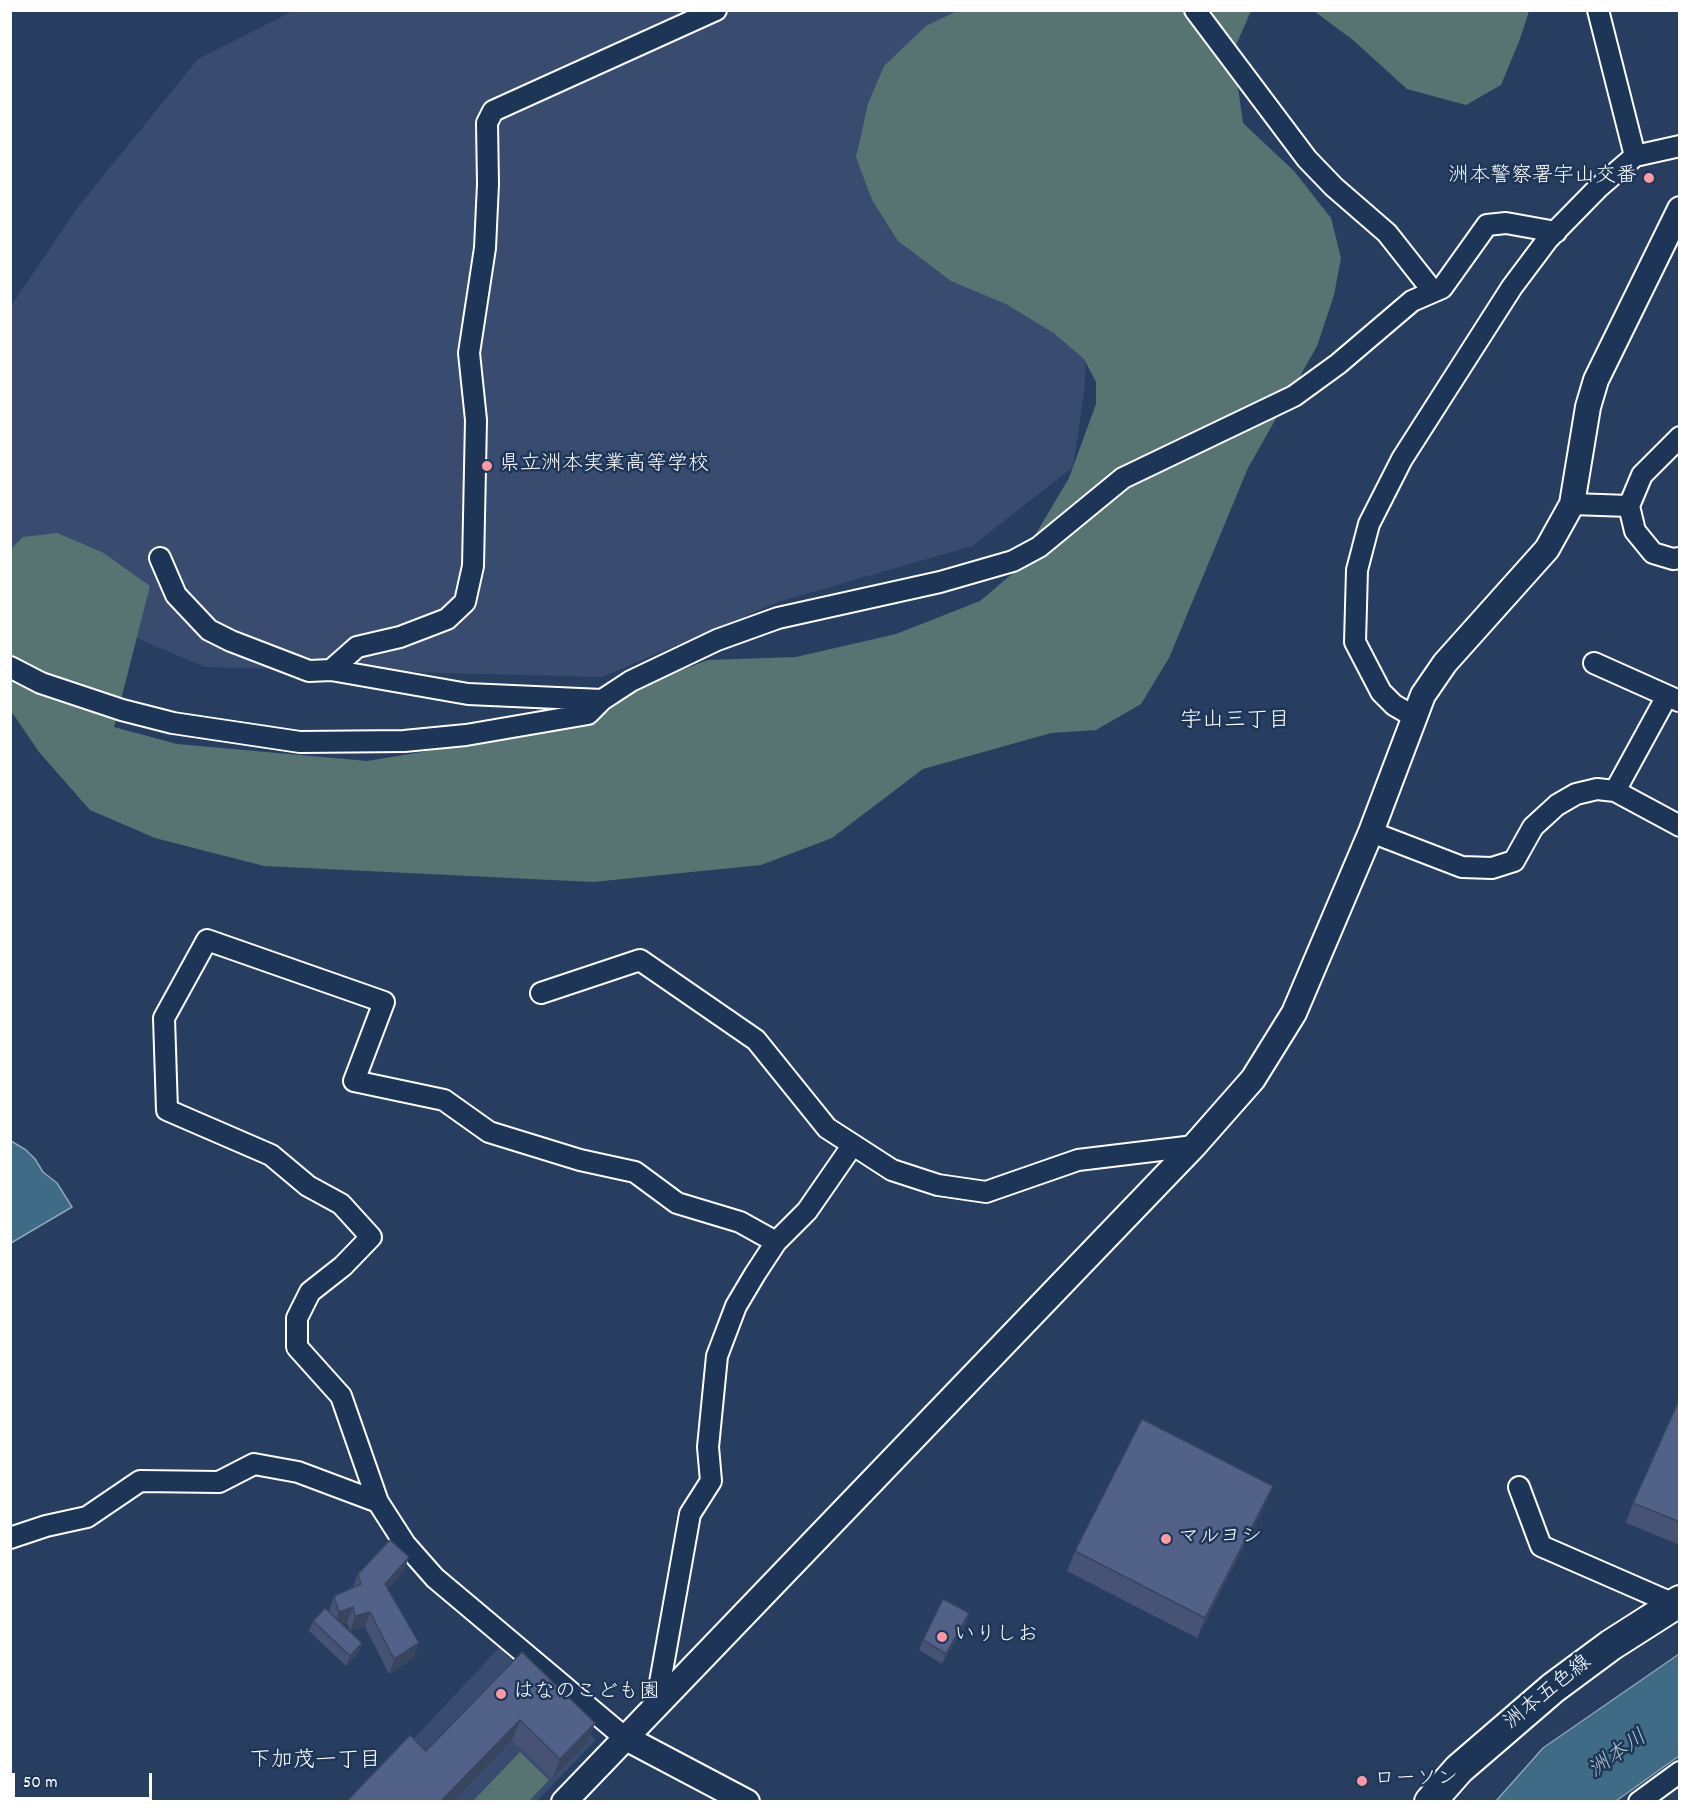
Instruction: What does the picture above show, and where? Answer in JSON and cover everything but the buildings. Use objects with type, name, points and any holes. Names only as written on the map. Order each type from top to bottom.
[{"type":"main road","name":"洲本五色線","points":[[1430,1802],[1460,1769],[1552,1688],[1611,1645],[1677,1603]]},
{"type":"street","points":[[331,670],[357,647],[400,637],[447,619],[465,602],[473,566],[476,420],[469,353],[485,248],[487,123],[493,111],[716,10]]},
{"type":"street","points":[[1195,10],[1306,159],[1334,187],[1387,232],[1432,290]]},
{"type":"street","points":[[1598,10],[1635,156]]},
{"type":"street","points":[[1413,717],[1394,705],[1381,692],[1355,642],[1357,570],[1369,524],[1402,459],[1512,287],[1556,232],[1598,188],[1635,156],[1680,146]]},
{"type":"street","points":[[564,1802],[1194,1146],[1253,1079],[1294,1013],[1371,832],[1423,695],[1445,663],[1547,549],[1572,504],[1588,407],[1596,380],[1680,209]]},
{"type":"street","points":[[10,668],[41,683],[122,710],[173,723],[300,742],[404,741],[466,735],[588,714],[602,700],[631,681],[717,640],[778,618],[940,582],[1013,561],[1039,547],[1123,478],[1294,396],[1338,364],[1412,302],[1432,290],[1442,288],[1487,225],[1506,223],[1556,232]]},
{"type":"street","points":[[1680,437],[1642,475],[1629,506],[1635,531],[1653,553],[1672,560],[1680,558]]},
{"type":"street","points":[[1572,504],[1629,506]]},
{"type":"street","points":[[160,558],[176,595],[209,630],[231,641],[309,671],[331,670],[468,694],[602,700]]},
{"type":"street","points":[[1594,663],[1673,699],[1615,791]]},
{"type":"street","points":[[1371,832],[1462,867],[1492,868],[1514,861],[1533,827],[1557,805],[1576,794],[1597,789],[1615,791],[1680,826]]},
{"type":"street","points":[[747,1802],[624,1737],[435,1578],[405,1544],[378,1502],[340,1396],[297,1347],[297,1318],[310,1292],[342,1266],[371,1237],[341,1204],[308,1186],[271,1155],[167,1110],[164,1018],[207,940],[384,1002],[354,1081],[444,1100],[489,1132],[580,1160],[636,1172],[677,1203],[740,1222],[776,1242]]},
{"type":"street","points":[[541,993],[640,960],[756,1040],[827,1128],[892,1170],[938,1185],[986,1192],[1078,1160],[1194,1146]]},
{"type":"street","points":[[656,1704],[690,1514],[711,1481],[708,1447],[717,1356],[736,1306],[776,1242],[807,1211],[852,1146]]},
{"type":"street","points":[[10,1538],[46,1526],[87,1517],[140,1481],[219,1482],[254,1464],[298,1472],[378,1502]]},
{"type":"street","points":[[1519,1487],[1541,1546],[1677,1603]]},
{"type":"street","points":[[1638,1802],[1680,1772]]},
{"type":"shaded area","points":[[293,11],[966,11],[1087,284],[1085,385],[1073,467],[972,546],[778,602],[602,677],[205,667],[11,585],[11,306],[78,207],[198,59]]},
{"type":"shaded area","name":"はなのこども園","points":[[499,1648],[596,1740],[537,1801],[354,1802]]},
{"type":"green space","points":[[957,11],[1251,11],[1233,52],[1243,123],[1294,171],[1331,218],[1341,258],[1334,295],[1317,346],[1248,468],[1169,658],[1141,704],[1096,730],[1051,733],[923,769],[832,838],[761,865],[593,882],[264,866],[155,838],[90,810],[39,752],[11,711],[11,549],[23,537],[57,533],[102,552],[150,586],[114,727],[177,744],[367,761],[592,724],[640,686],[708,660],[796,657],[896,634],[980,601],[1012,574],[1069,478],[1096,404],[1096,382],[1084,359],[1055,334],[1006,304],[951,281],[898,241],[872,200],[856,157],[868,104],[884,66],[926,26]]},
{"type":"green space","points":[[1314,11],[1529,11],[1501,85],[1466,105],[1407,89],[1353,40]]},
{"type":"green space","points":[[520,1752],[549,1780],[529,1801],[473,1801]]},
{"type":"water","points":[[11,1141],[35,1159],[43,1172],[57,1183],[72,1207],[11,1243]]},
{"type":"water","name":"洲本川","points":[[1679,1654],[1679,1756],[1616,1801],[1496,1801],[1543,1748]]},
{"type":"place","name":"洲本警察署宇山交番","points":[[1649,178]]},
{"type":"place","name":"県立洲本実業高等学校","points":[[487,466]]},
{"type":"place","name":"マルヨシ","points":[[1166,1539]]},
{"type":"place","name":"いりしお","points":[[942,1637]]},
{"type":"place","name":"はなのこども園","points":[[501,1694]]},
{"type":"place","name":"ローソン","points":[[1362,1781]]},
{"type":"district","name":"宇山三丁目","points":[[1235,723]]},
{"type":"district","name":"下加茂一丁目","points":[[315,1763]]}]
